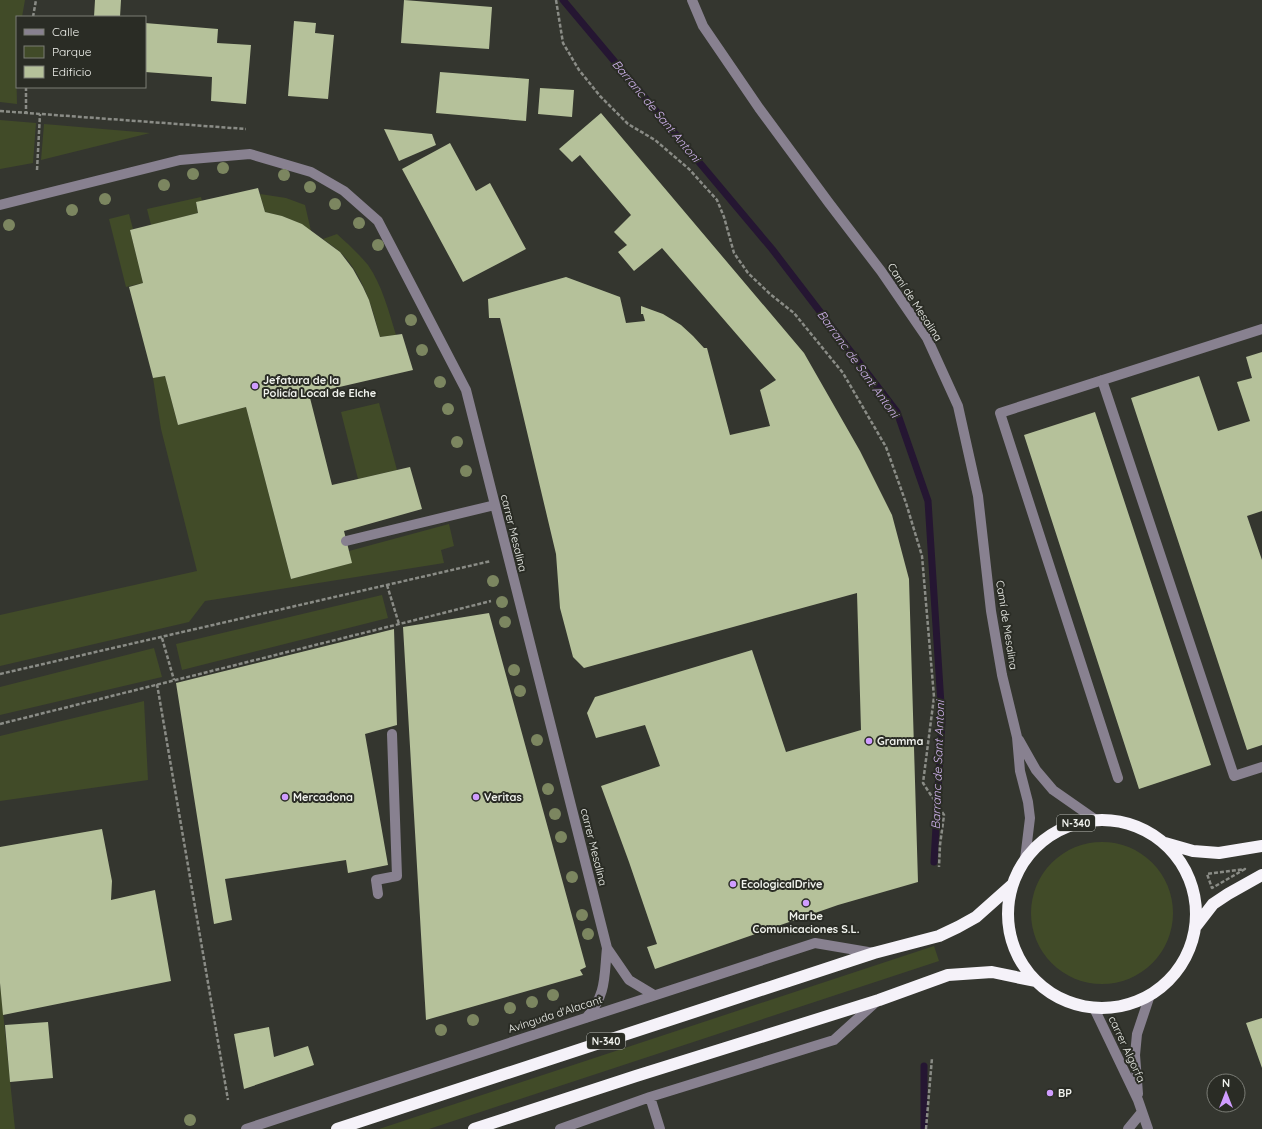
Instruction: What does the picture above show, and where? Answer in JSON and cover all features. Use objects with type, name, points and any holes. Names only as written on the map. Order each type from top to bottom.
[{"type":"highway","name":"N-340","points":[[1096,820],[1115,821],[1132,825],[1149,832],[1164,843],[1179,860],[1190,880],[1196,903],[1196,926],[1191,947],[1181,966],[1167,983],[1150,995],[1132,1004],[1114,1008],[1094,1008],[1081,1006],[1056,997],[1035,981],[1024,968],[1015,953],[1007,920],[1008,902],[1012,885],[1017,872],[1025,859],[1049,836],[1080,822],[1096,820]]},
{"type":"highway","name":"N-340","points":[[1164,843],[1193,851],[1220,853],[1262,846]]},
{"type":"highway","name":"N-340","points":[[1196,926],[1213,904],[1262,875]]},
{"type":"highway","name":"Avinguda d'Alacant","points":[[337,1129],[874,953],[939,936],[976,917],[1012,885]]},
{"type":"highway","name":"N-340","points":[[474,1129],[636,1076],[879,1000],[948,975],[992,972],[1035,981]]},
{"type":"street","name":"Camí de Mesalina","points":[[692,0],[703,26],[759,108],[829,203],[881,270],[927,338],[958,406],[978,496],[991,611],[1002,675],[1017,737],[1020,771],[1028,802],[1030,818],[1025,859]]},
{"type":"street","name":"carrer Mesalina","points":[[0,205],[180,160],[250,154],[311,172],[344,191],[378,221],[466,390],[607,948],[603,990],[594,1008],[586,1018]]},
{"type":"street","points":[[1118,778],[1000,413],[1262,330]]},
{"type":"street","points":[[1102,380],[1234,776],[1262,767]]},
{"type":"street","points":[[346,541],[495,505]]},
{"type":"street","points":[[378,894],[376,880],[397,876],[392,734]]},
{"type":"street","name":"Camí de Mesalina","points":[[1017,737],[1036,770],[1053,790],[1096,820]]},
{"type":"street","name":"Avinguda d'Alacant","points":[[246,1129],[815,943],[874,953]]},
{"type":"street","name":"carrer Mesalina","points":[[607,948],[629,980],[654,995]]},
{"type":"street","name":"carrer Algorfa","points":[[1138,1100],[1135,1055],[1137,1034],[1150,995]]},
{"type":"street","points":[[560,1129],[650,1097],[834,1040],[879,1000]]},
{"type":"street","name":"carrer Algorfa","points":[[1094,1008],[1138,1100],[1148,1129]]},
{"type":"street","points":[[650,1097],[660,1129]]},
{"type":"street","points":[[1128,1129],[1142,1112]]},
{"type":"path","points":[[33,16],[36,0]]},
{"type":"path","points":[[556,0],[563,43],[578,70],[600,96],[628,124],[656,140],[689,169],[717,200],[724,217],[734,253],[748,273],[770,294],[794,313],[843,374],[886,447],[906,503],[922,556],[934,697],[923,783],[944,815],[939,867]]},
{"type":"path","points":[[26,88],[26,113]]},
{"type":"path","points":[[0,111],[246,129]]},
{"type":"path","points":[[37,170],[40,114]]},
{"type":"path","points":[[0,674],[162,638],[492,560]]},
{"type":"path","points":[[387,585],[399,624]]},
{"type":"path","points":[[0,724],[491,601]]},
{"type":"path","points":[[162,638],[174,680]]},
{"type":"path","points":[[157,684],[228,1100]]},
{"type":"path","points":[[926,1129],[932,1058]]},
{"type":"green space","points":[[0,0],[25,0],[22,16],[16,16],[17,104],[0,102]]},
{"type":"green space","points":[[0,120],[36,123],[33,163],[0,169]]},
{"type":"green space","points":[[44,124],[150,133],[41,160]]},
{"type":"green space","points":[[260,194],[286,198],[305,205],[311,231],[289,219],[265,212]]},
{"type":"green space","points":[[201,197],[202,201],[196,203],[198,213],[151,225],[147,209]]},
{"type":"green space","points":[[129,214],[133,229],[130,230],[143,283],[126,287],[109,219]]},
{"type":"green space","points":[[337,234],[361,257],[373,273],[385,299],[396,335],[380,337],[366,292],[355,270],[348,260],[336,248],[323,239]]},
{"type":"green space","points":[[165,376],[178,425],[246,407],[291,579],[351,563],[349,551],[449,524],[454,546],[441,550],[444,563],[205,601],[189,622],[0,666],[0,615],[197,571],[161,429],[153,378]]},
{"type":"green space","points":[[379,403],[397,470],[358,479],[341,412]]},
{"type":"green space","points":[[382,595],[388,618],[182,670],[176,644]]},
{"type":"green space","points":[[154,648],[162,677],[0,715],[0,687]]},
{"type":"green space","points":[[144,701],[148,780],[0,801],[0,736]]},
{"type":"green space","points":[[1109,842],[1136,850],[1153,862],[1168,886],[1172,899],[1172,927],[1168,940],[1153,964],[1129,979],[1116,983],[1095,984],[1068,976],[1051,964],[1036,940],[1032,927],[1031,906],[1039,879],[1051,862],[1075,847],[1088,843]]},
{"type":"green space","points":[[934,946],[939,961],[429,1129],[379,1129]]},
{"type":"green space","points":[[0,983],[15,1129],[0,1129]]},
{"type":"building","points":[[95,0],[121,0],[120,16],[94,16]]},
{"type":"building","points":[[404,0],[492,7],[489,49],[401,43]]},
{"type":"building","points":[[294,21],[316,23],[315,33],[334,35],[328,99],[288,96]]},
{"type":"building","points":[[146,23],[218,29],[217,43],[251,45],[246,104],[211,101],[212,77],[146,72]]},
{"type":"building","points":[[440,72],[529,79],[526,121],[436,113]]},
{"type":"building","points":[[540,88],[574,90],[572,117],[538,114]]},
{"type":"building","points":[[601,113],[804,353],[860,451],[892,515],[909,579],[918,882],[838,905],[655,969],[647,947],[657,944],[601,786],[660,766],[645,725],[596,738],[587,713],[595,697],[752,650],[786,752],[861,730],[857,593],[584,668],[573,657],[560,608],[556,554],[500,318],[489,318],[488,299],[566,277],[620,297],[626,323],[645,321],[643,314],[641,314],[641,306],[663,314],[681,325],[704,348],[707,348],[730,435],[770,426],[760,390],[776,380],[662,248],[634,271],[618,252],[627,245],[614,232],[631,215],[580,155],[572,162],[559,149]]},
{"type":"building","points":[[384,129],[432,134],[436,145],[399,161]]},
{"type":"building","points":[[450,143],[476,191],[490,183],[526,249],[463,282],[402,169]]},
{"type":"building","name":"Jefatura de la Policía Local de Elche","points":[[258,188],[265,212],[282,216],[302,224],[340,252],[353,269],[363,287],[369,300],[380,337],[402,334],[413,370],[309,394],[332,485],[410,467],[422,509],[344,531],[352,563],[291,579],[246,407],[178,425],[165,376],[153,378],[129,287],[143,283],[130,230],[198,213],[196,202]]},
{"type":"building","points":[[1262,352],[1262,511],[1247,516],[1262,560],[1262,745],[1247,750],[1131,398],[1199,376],[1218,431],[1250,421],[1237,382],[1252,378],[1246,357]]},
{"type":"building","points":[[1095,412],[1211,765],[1139,789],[1024,435]]},
{"type":"building","name":"Veritas","points":[[489,613],[586,967],[580,970],[583,975],[426,1020],[403,627]]},
{"type":"building","name":"Mercadona","points":[[394,629],[397,725],[365,734],[388,865],[348,873],[346,860],[225,879],[232,920],[214,924],[176,683]]},
{"type":"building","points":[[102,829],[112,881],[111,900],[155,890],[171,981],[3,1015],[0,983],[0,847]]},
{"type":"building","points":[[1262,1018],[1262,1068],[1246,1023]]},
{"type":"building","points":[[48,1022],[53,1078],[10,1082],[5,1025]]},
{"type":"building","points":[[269,1027],[274,1057],[308,1046],[314,1065],[244,1089],[234,1034]]},
{"type":"waterway","name":"Barranc de Sant Antoni","points":[[563,0],[772,249],[897,412],[928,501],[942,720],[934,862]]},
{"type":"waterway","name":"Barranc de Sant Antoni","points":[[924,1066],[924,1129]]},
{"type":"place","name":"Jefatura de la Policía Local de Elche","points":[[255,386]]},
{"type":"place","name":"Gramma","points":[[869,741]]},
{"type":"place","name":"Mercadona","points":[[285,797]]},
{"type":"place","name":"Veritas","points":[[476,797]]},
{"type":"place","name":"EcologicalDrive","points":[[733,884]]},
{"type":"place","name":"Marbe Comunicaciones S.L.","points":[[806,903]]},
{"type":"place","name":"BP","points":[[1050,1093]]}]
